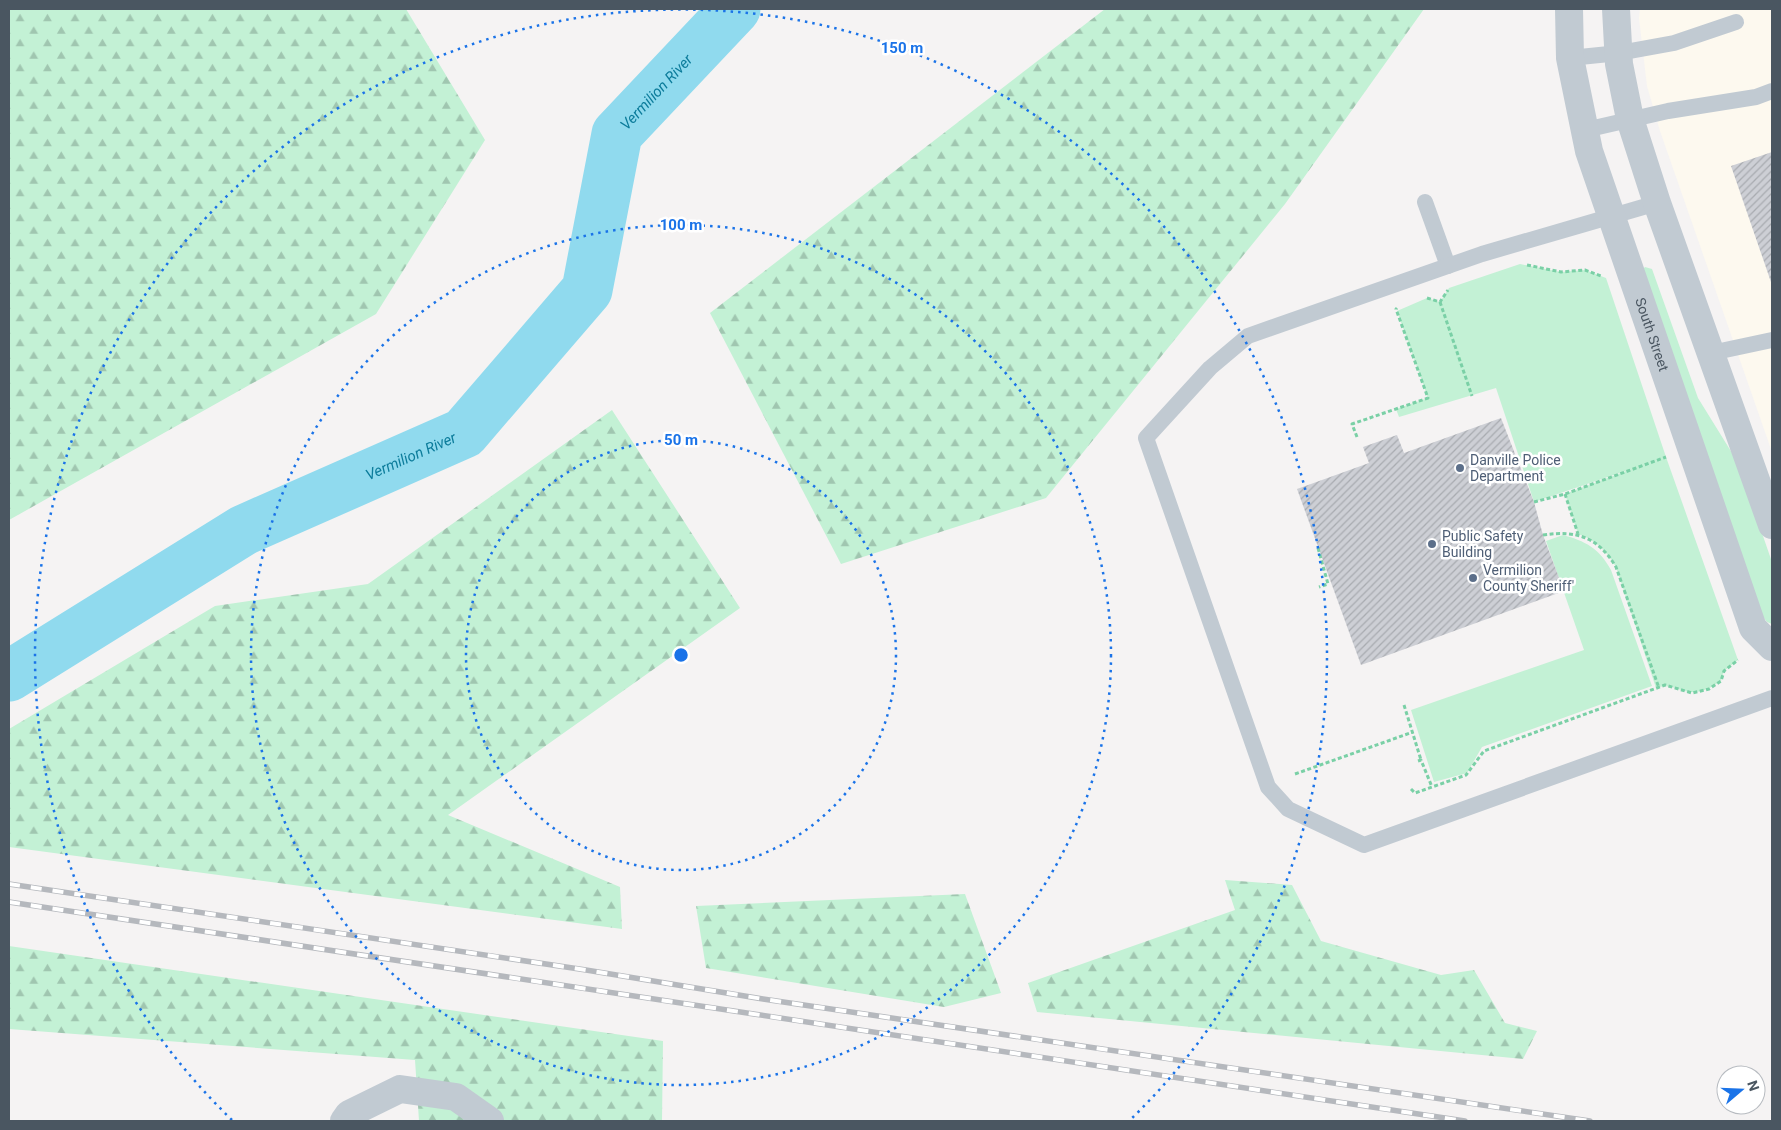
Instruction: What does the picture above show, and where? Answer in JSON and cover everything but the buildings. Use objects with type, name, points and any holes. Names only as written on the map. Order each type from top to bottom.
[{"type":"street","name":"South Street","points":[[1569,9],[1570,58],[1589,151],[1753,628],[1772,647]]},
{"type":"street","points":[[1616,9],[1619,64],[1630,119],[1656,203],[1772,524]]},
{"type":"street","points":[[344,1121],[349,1114],[400,1089],[456,1097],[490,1121]]},
{"type":"lane","points":[[1570,58],[1619,53],[1674,44],[1736,22]]},
{"type":"lane","points":[[1585,130],[1668,111],[1756,97],[1772,92]]},
{"type":"lane","points":[[1425,202],[1448,266]]},
{"type":"lane","points":[[1656,203],[1482,254],[1248,336],[1210,368],[1146,438],[1268,787],[1288,809],[1364,845],[1772,698]]},
{"type":"lane","points":[[1711,353],[1772,340]]},
{"type":"path","points":[[1520,264],[1561,272],[1585,270],[1606,278]]},
{"type":"path","points":[[1440,302],[1450,288]]},
{"type":"path","points":[[1419,301],[1428,298],[1440,302]]},
{"type":"path","points":[[1440,302],[1472,396]]},
{"type":"path","points":[[1357,437],[1352,424],[1428,398],[1396,308],[1404,306]]},
{"type":"path","points":[[1534,502],[1565,494],[1666,457]]},
{"type":"path","points":[[1565,494],[1578,534]]},
{"type":"path","points":[[1543,535],[1559,532],[1578,534],[1601,547],[1609,556],[1616,567],[1659,688]]},
{"type":"path","points":[[1318,548],[1328,584],[1319,587]]},
{"type":"path","points":[[1411,790],[1414,793],[1466,775],[1484,751],[1666,685],[1692,693],[1709,689],[1721,681],[1724,671],[1738,660]]},
{"type":"path","points":[[1404,705],[1420,761],[1432,787]]},
{"type":"path","points":[[1295,774],[1413,732]]},
{"type":"shaded area","points":[[1640,9],[1772,9],[1772,452],[1660,131],[1647,86],[1639,18]]},
{"type":"green space","points":[[9,9],[406,9],[485,140],[376,314],[9,520]]},
{"type":"green space","points":[[1105,9],[1424,9],[1285,204],[1046,498],[841,564],[710,313]]},
{"type":"green space","points":[[1520,264],[1561,272],[1585,270],[1606,278],[1666,457],[1738,660],[1724,671],[1721,681],[1707,689],[1691,692],[1666,686],[1656,688],[1616,567],[1600,547],[1590,539],[1578,534],[1565,494],[1634,468],[1534,502],[1496,388],[1399,417],[1396,409],[1428,398],[1397,311],[1427,298],[1440,302],[1449,288]]},
{"type":"green space","points":[[1645,267],[1652,269],[1698,398],[1737,461],[1772,562],[1772,624],[1763,617],[1643,269]]},
{"type":"green space","points":[[612,410],[740,608],[448,815],[620,887],[622,929],[9,847],[9,729],[215,606],[368,584]]},
{"type":"green space","points":[[1563,535],[1591,546],[1602,556],[1611,570],[1652,686],[1482,747],[1467,773],[1434,782],[1411,710],[1584,650],[1546,541]]},
{"type":"green space","points":[[1225,880],[1292,885],[1321,941],[1441,975],[1474,970],[1505,1023],[1537,1031],[1523,1059],[1037,1012],[1028,983],[1235,910]]},
{"type":"green space","points":[[965,894],[1001,993],[944,1007],[706,968],[696,906]]},
{"type":"green space","points":[[9,946],[663,1041],[662,1121],[419,1121],[415,1060],[9,1029]]},
{"type":"waterway","name":"Vermilion River","points":[[9,676],[244,530],[464,433],[587,290],[617,134],[735,9]]},
{"type":"railway","points":[[9,884],[586,970],[763,999],[1590,1121]]},
{"type":"railway","points":[[9,902],[1465,1121]]},
{"type":"place","name":"Danville Police Department","points":[[1460,468]]},
{"type":"place","name":"Public Safety Building","points":[[1432,544]]},
{"type":"place","name":"Vermilion County Sheriff'","points":[[1473,578]]}]
